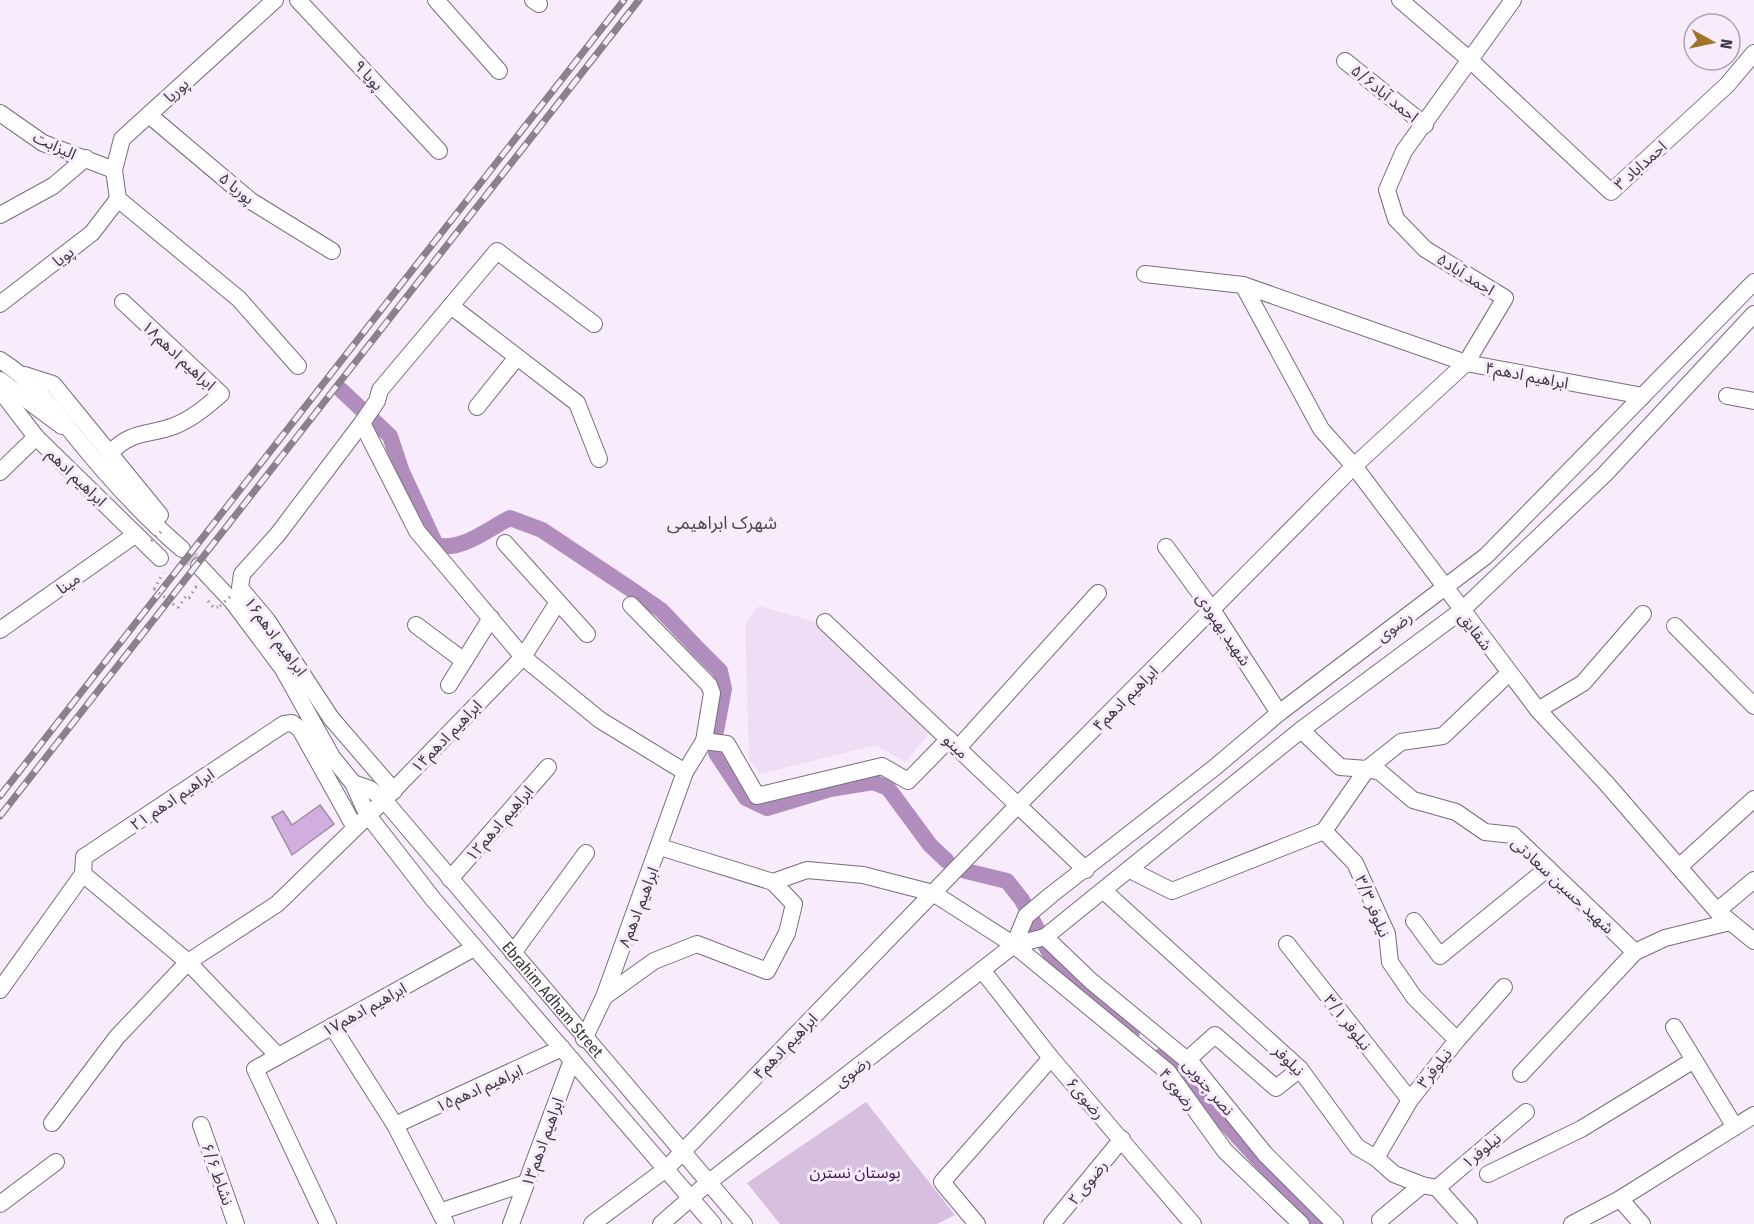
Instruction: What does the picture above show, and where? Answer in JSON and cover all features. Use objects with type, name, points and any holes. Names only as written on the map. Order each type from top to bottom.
[{"type":"street","name":"پوریا","points":[[118,199],[114,170],[122,139],[275,0]]},
{"type":"street","name":"پویا ۹","points":[[298,0],[439,151]]},
{"type":"street","points":[[436,0],[499,71]]},
{"type":"street","points":[[1400,0],[1470,60]]},
{"type":"street","name":"احمد آباد۵","points":[[1466,363],[1505,298],[1425,249],[1396,219],[1387,190],[1404,151],[1425,125],[1513,0]]},
{"type":"street","name":"احمداباد ۳","points":[[1470,60],[1611,192],[1727,85],[1754,53]]},
{"type":"street","name":"احمد آباد۵/۶","points":[[1345,61],[1425,125]]},
{"type":"street","name":"الیزابت","points":[[0,113],[43,143],[114,170]]},
{"type":"street","name":"پوریا ۵","points":[[149,115],[251,201],[332,251]]},
{"type":"street","points":[[0,215],[53,186],[86,159]]},
{"type":"street","points":[[118,199],[238,299],[298,366]]},
{"type":"street","name":"پویا","points":[[0,304],[92,233],[118,199]]},
{"type":"street","name":"ابراهیم ادهم۱۶","points":[[389,796],[331,718],[267,620],[240,588],[242,574],[278,534],[362,423],[377,401],[380,390],[497,251],[594,324]]},
{"type":"street","points":[[1144,273],[1243,285],[1466,363]]},
{"type":"street","name":"رضوی","points":[[1014,945],[1026,916],[1171,800],[1215,768],[1279,713],[1486,556],[1754,282]]},
{"type":"street","name":"شقایق","points":[[1243,285],[1321,429],[1354,466],[1508,674],[1680,866],[1717,911],[1754,941]]},
{"type":"street","name":"ابراهیم ادهم۱۸","points":[[110,453],[123,440],[174,426],[198,414],[221,394],[123,302]]},
{"type":"street","points":[[450,306],[577,403],[600,459]]},
{"type":"street","name":"رضوی","points":[[661,1224],[709,1182],[1014,945],[1045,937],[1301,730],[1461,611],[1605,474],[1754,315]]},
{"type":"street","points":[[477,407],[516,357]]},
{"type":"street","points":[[0,360],[22,375],[60,414],[73,434],[156,527],[182,549]]},
{"type":"street","name":"ابراهیم ادهم۴","points":[[592,1224],[666,1169],[1018,805],[1214,611],[1354,466],[1466,363],[1643,396]]},
{"type":"street","points":[[22,375],[53,384],[168,529]]},
{"type":"street","points":[[0,380],[73,434]]},
{"type":"street","name":"ابراهیم ادهم","points":[[0,390],[36,437],[143,538],[164,561]]},
{"type":"street","points":[[1727,396],[1754,400]]},
{"type":"street","points":[[362,423],[417,531],[523,657],[600,720],[685,772]]},
{"type":"street","points":[[0,472],[36,437]]},
{"type":"street","name":"مینا","points":[[0,630],[143,538]]},
{"type":"street","points":[[505,543],[587,634]]},
{"type":"street","name":"شهید بهبودی","points":[[1166,547],[1214,611],[1279,713]]},
{"type":"street","name":"Ebrahim Adham Street","points":[[199,566],[232,601],[283,669],[332,757],[353,783],[367,814],[474,948],[713,1224]]},
{"type":"street","points":[[631,605],[710,685],[712,693],[704,741],[727,744],[758,796],[882,766],[908,781],[954,744],[1098,593]]},
{"type":"street","name":"ابراهیم ادهم۱۴","points":[[52,1123],[117,1036],[188,963],[276,904],[354,826],[389,796],[523,657],[558,602]]},
{"type":"street","points":[[1538,710],[1583,683],[1643,614]]},
{"type":"street","points":[[449,685],[491,618]]},
{"type":"street","name":"مینو","points":[[825,622],[1086,870]]},
{"type":"street","points":[[416,625],[464,661]]},
{"type":"street","points":[[1675,626],[1754,706]]},
{"type":"street","points":[[1130,870],[1172,891],[1324,831],[1367,769],[1401,742],[1443,736],[1508,674]]},
{"type":"street","name":"ابراهیم ادهم ۲۱","points":[[0,990],[83,874],[84,857],[284,724],[292,723],[300,729],[354,826]]},
{"type":"street","points":[[1301,730],[1340,767],[1367,769]]},
{"type":"street","name":"ابراهیم ادهم۸","points":[[584,1039],[604,997],[660,848],[685,772],[704,741]]},
{"type":"street","name":"ابراهیم ادهم۱۲","points":[[450,879],[548,767]]},
{"type":"street","points":[[1215,768],[1232,788]]},
{"type":"street","name":"شهید حسین سعادتی","points":[[1367,769],[1380,772],[1413,800],[1456,812],[1485,832],[1513,835],[1635,952]]},
{"type":"street","name":"Ebrahim Adham Street","points":[[353,783],[389,796],[450,879],[744,1224]]},
{"type":"street","points":[[1680,866],[1754,799]]},
{"type":"street","name":"نیلوفر ۳/۳","points":[[1324,831],[1355,863],[1387,934],[1390,962],[1413,997],[1457,1040]]},
{"type":"street","points":[[604,997],[654,962],[697,944],[767,971],[787,933],[794,904],[773,882],[660,848]]},
{"type":"street","points":[[513,953],[586,853]]},
{"type":"street","points":[[1414,921],[1440,956],[1548,868]]},
{"type":"street","name":"رضوی۴","points":[[773,882],[807,870],[863,875],[933,893],[1014,945],[1168,1072],[1226,1151],[1301,1224]]},
{"type":"street","points":[[83,874],[188,963],[278,1056]]},
{"type":"street","points":[[1717,911],[1754,880]]},
{"type":"street","name":"نیلوفر","points":[[1104,891],[1300,1069],[1357,1147],[1376,1158],[1394,1174],[1429,1187],[1469,1224]]},
{"type":"street","points":[[1521,1074],[1635,952],[1665,938],[1730,922]]},
{"type":"street","name":"نصر جنوبی","points":[[1045,937],[1091,981],[1187,1060],[1265,1154],[1335,1224]]},
{"type":"street","name":"نیلوفر ۳/۱","points":[[1287,944],[1410,1100]]},
{"type":"street","name":"ابراهیم ادهم۱۷","points":[[328,1224],[255,1069],[474,948]]},
{"type":"street","name":"رضوی۶","points":[[982,970],[1051,1058],[1193,1224]]},
{"type":"street","name":"نیلوفر۳","points":[[1376,1158],[1410,1100],[1457,1040],[1504,987]]},
{"type":"street","points":[[332,1026],[395,1125],[444,1218],[526,1183]]},
{"type":"street","points":[[1674,1027],[1735,1127]]},
{"type":"street","points":[[1187,1060],[1215,1035],[1276,1088],[1300,1069]]},
{"type":"street","name":"ابراهیم ادهم۱۵","points":[[395,1125],[567,1054]]},
{"type":"street","name":"ابراهیم ادهم۱۳","points":[[511,1224],[567,1054]]},
{"type":"street","points":[[977,1224],[942,1182],[1051,1058]]},
{"type":"street","points":[[1488,1174],[1581,1129],[1695,1060]]},
{"type":"street","name":"نیلوفر۱","points":[[1380,1220],[1429,1187],[1526,1112]]},
{"type":"street","points":[[1572,1224],[1620,1199],[1754,1115]]},
{"type":"street","name":"نشاط ۶/۶","points":[[201,1125],[236,1224]]},
{"type":"street","name":"رضوی ۲","points":[[1052,1224],[1122,1139]]},
{"type":"street","points":[[0,1204],[56,1162]]},
{"type":"street","points":[[1620,1199],[1642,1224]]},
{"type":"path","points":[[143,538],[168,529]]},
{"type":"path","points":[[164,561],[154,589],[178,608],[186,596],[189,598],[196,587]]},
{"type":"path","points":[[220,606],[233,594]]},
{"type":"shaded area","points":[[759,606],[820,623],[933,729],[905,762],[876,745],[760,774],[749,759],[745,624]]},
{"type":"green space","name":"بوستان نسترن","points":[[866,1102],[955,1215],[937,1224],[780,1224],[747,1183]]},
{"type":"building","points":[[320,805],[334,824],[292,855],[272,817],[283,811],[292,825]]},
{"type":"waterway","points":[[341,390],[390,436],[402,472],[436,545],[455,545],[465,542],[510,518],[542,530],[661,610],[720,671],[724,689],[716,731]]},
{"type":"waterway","points":[[716,753],[746,798],[767,808],[830,789],[873,782],[888,788],[930,845],[947,861]]},
{"type":"waterway","points":[[966,871],[1007,881],[1022,900],[1049,952],[1074,983],[1132,1032]]},
{"type":"waterway","points":[[1161,1056],[1176,1069],[1318,1224]]},
{"type":"tunnel","points":[[182,549],[199,566]]},
{"type":"railway","points":[[0,796],[624,0]]},
{"type":"railway","points":[[0,816],[639,0]]},
{"type":"district","name":"شهرک ابراهیمی","points":[[722,523]]}]
